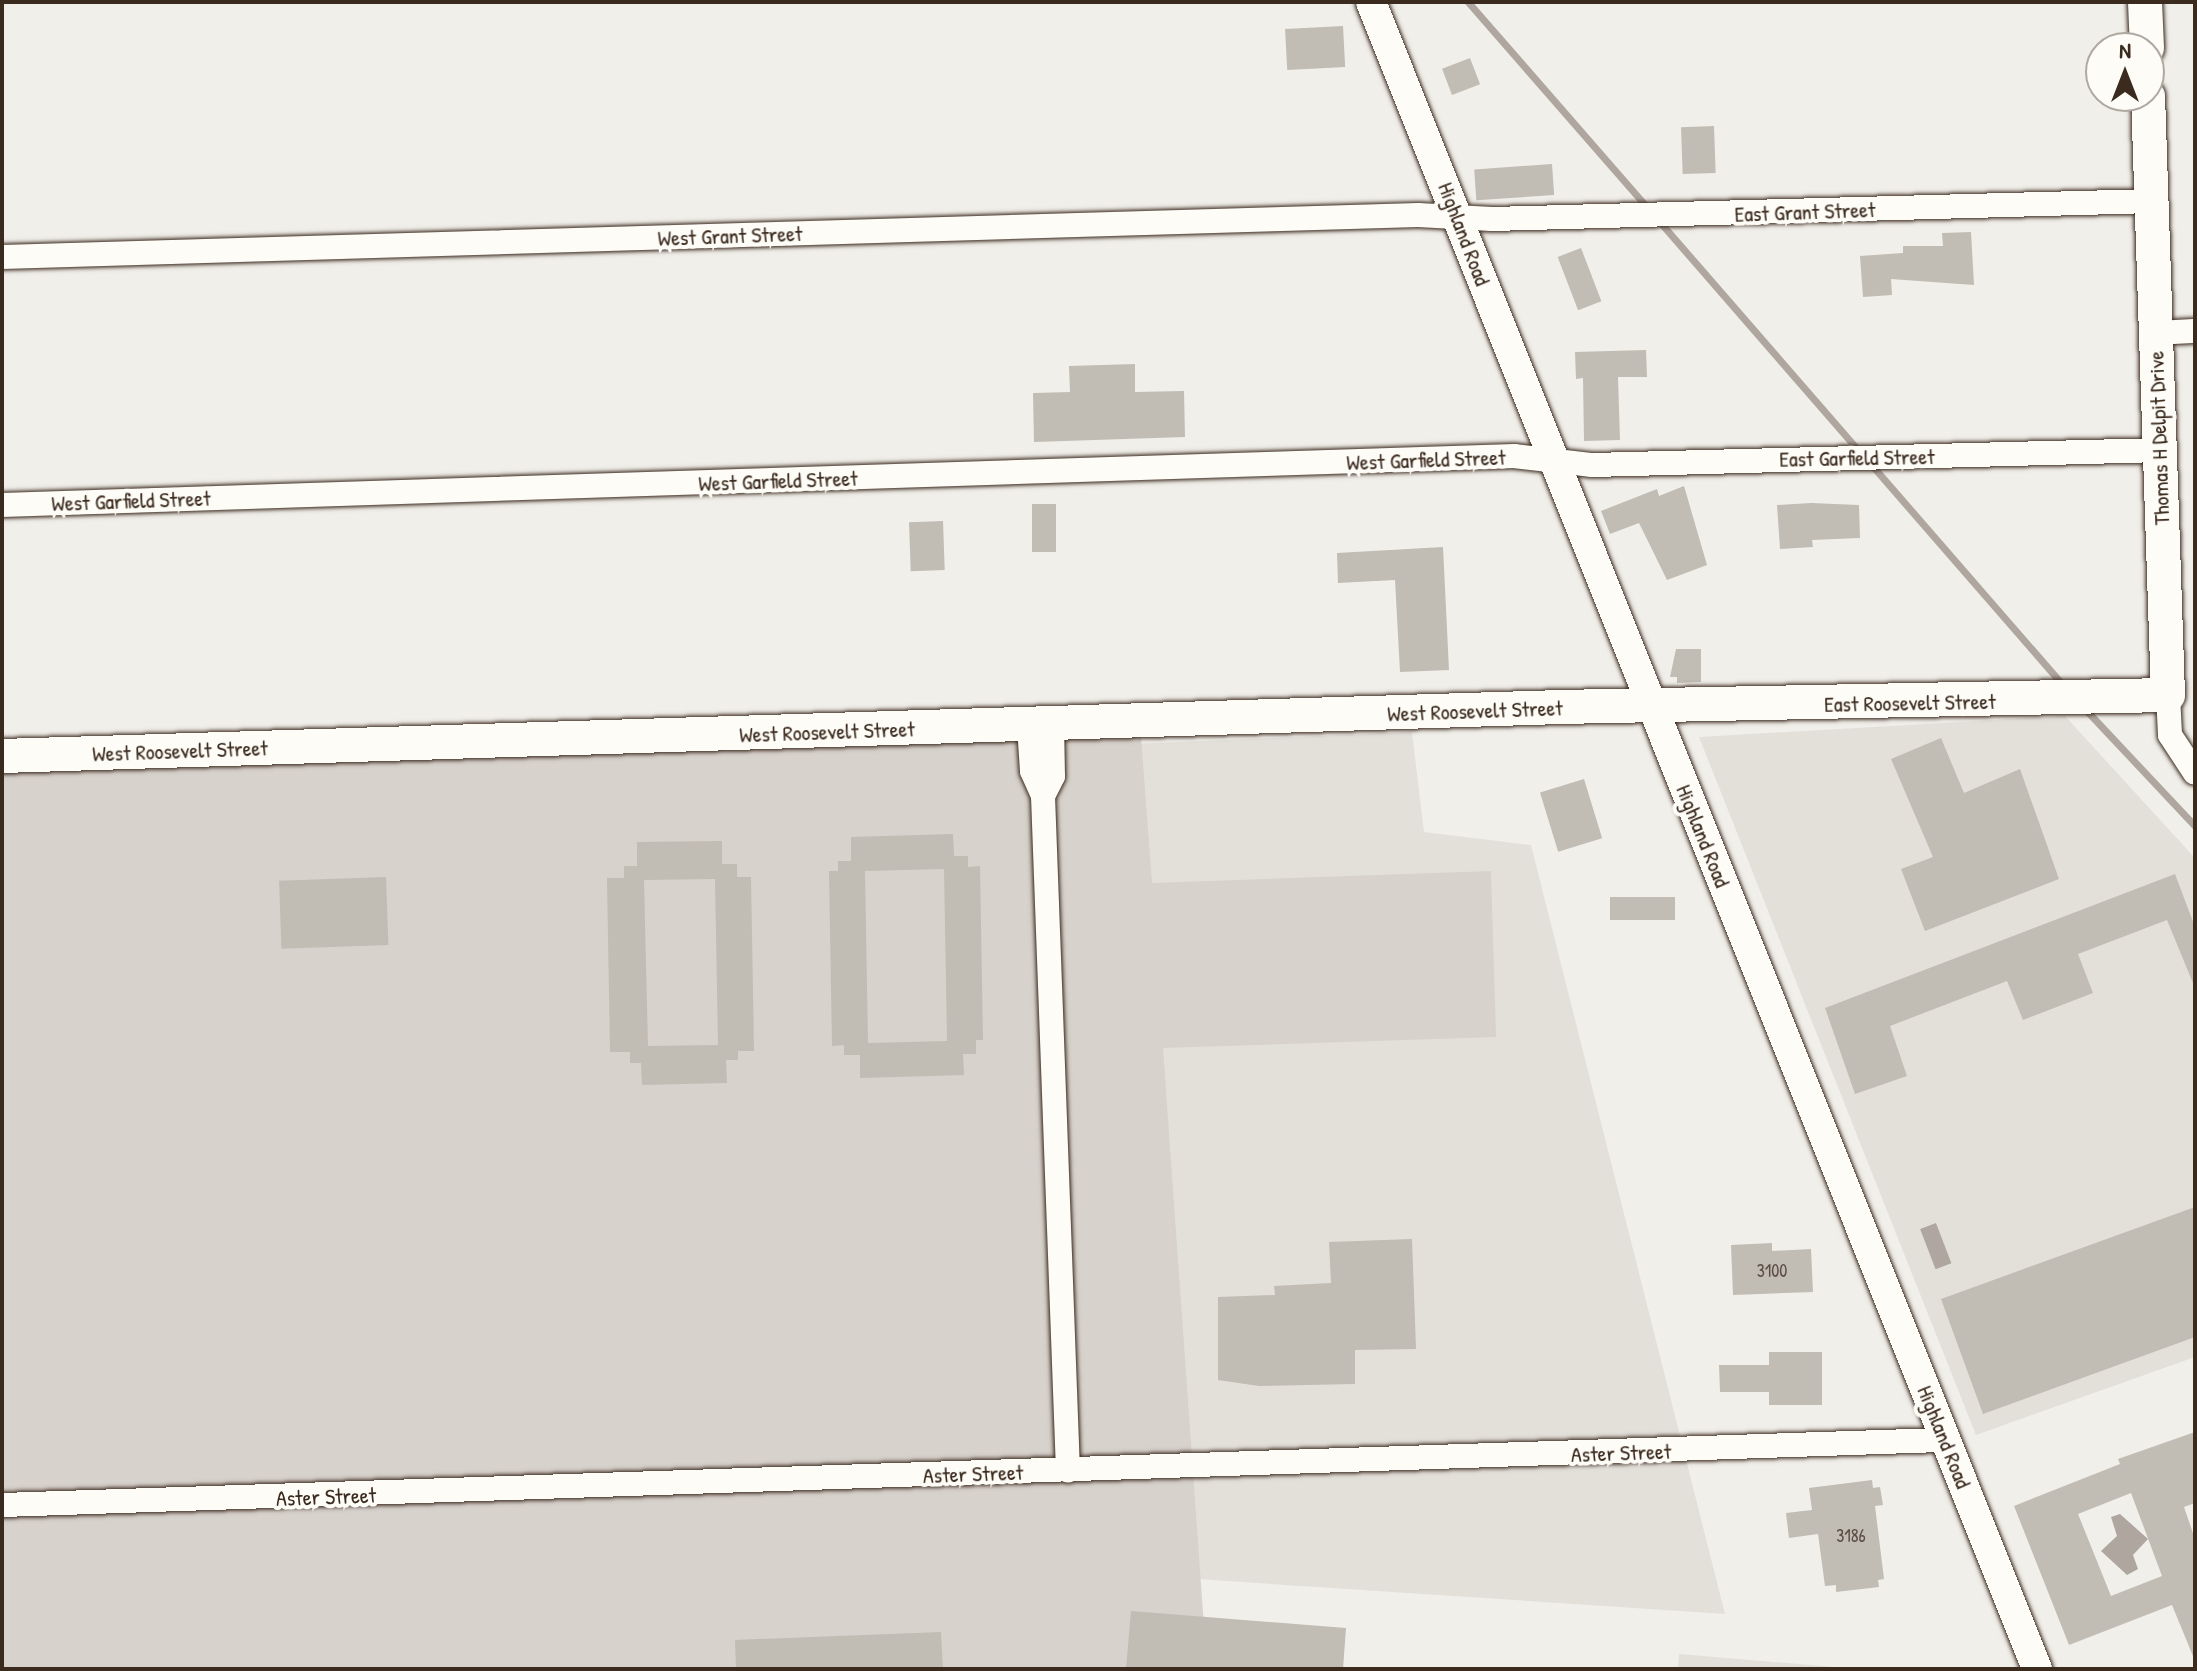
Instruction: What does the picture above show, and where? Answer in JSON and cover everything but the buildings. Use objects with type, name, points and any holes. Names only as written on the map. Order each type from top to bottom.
[{"type":"main road","points":[[2145,2],[2146,32]]},
{"type":"main road","name":"Thomas H Delpit Drive","points":[[2149,112],[2168,695]]},
{"type":"main road","name":"East Roosevelt Street","points":[[1652,707],[2168,695]]},
{"type":"main road","name":"West Roosevelt Street","points":[[2,756],[1652,707]]},
{"type":"street","name":"Highland Road","points":[[1371,2],[2037,1669]]},
{"type":"street","name":"East Grant Street","points":[[1458,218],[1611,217],[2152,201]]},
{"type":"street","name":"West Grant Street","points":[[2,257],[1386,216],[1458,218]]},
{"type":"street","points":[[2156,333],[2195,331]]},
{"type":"street","name":"East Garfield Street","points":[[1554,461],[1592,465],[2160,450]]},
{"type":"street","name":"West Garfield Street","points":[[2,505],[1514,456],[1554,461]]},
{"type":"street","name":"Thomas H Delpit Drive","points":[[2168,695],[2170,735],[2195,773]]},
{"type":"street","points":[[1040,726],[1053,776],[1043,796],[1068,1471]]},
{"type":"street","name":"Aster Street","points":[[2,1505],[1944,1440]]},
{"type":"shaded area","points":[[2065,716],[2195,858],[2195,1357],[1976,1435],[1699,737]]},
{"type":"shaded area","points":[[1140,723],[1152,883],[1491,871],[1496,1037],[1163,1048],[1207,1669],[2,1669],[2,755]]},
{"type":"shaded area","points":[[1412,732],[1424,832],[1531,845],[1725,1614],[1120,1574],[2,1669],[556,769]]},
{"type":"shaded area","points":[[1936,1223],[1951,1263],[1936,1269],[1920,1229]]},
{"type":"shaded area","points":[[2120,1514],[2148,1539],[2133,1555],[2138,1569],[2127,1575],[2101,1551],[2117,1536],[2111,1517]]},
{"type":"shaded area","points":[[1679,1654],[1858,1669],[1678,1669]]},
{"type":"waterway","points":[[1468,2],[1648,208]]},
{"type":"waterway","points":[[1659,221],[1861,453]]},
{"type":"waterway","points":[[1869,462],[2063,685]]},
{"type":"waterway","points":[[2085,709],[2195,826]]}]
